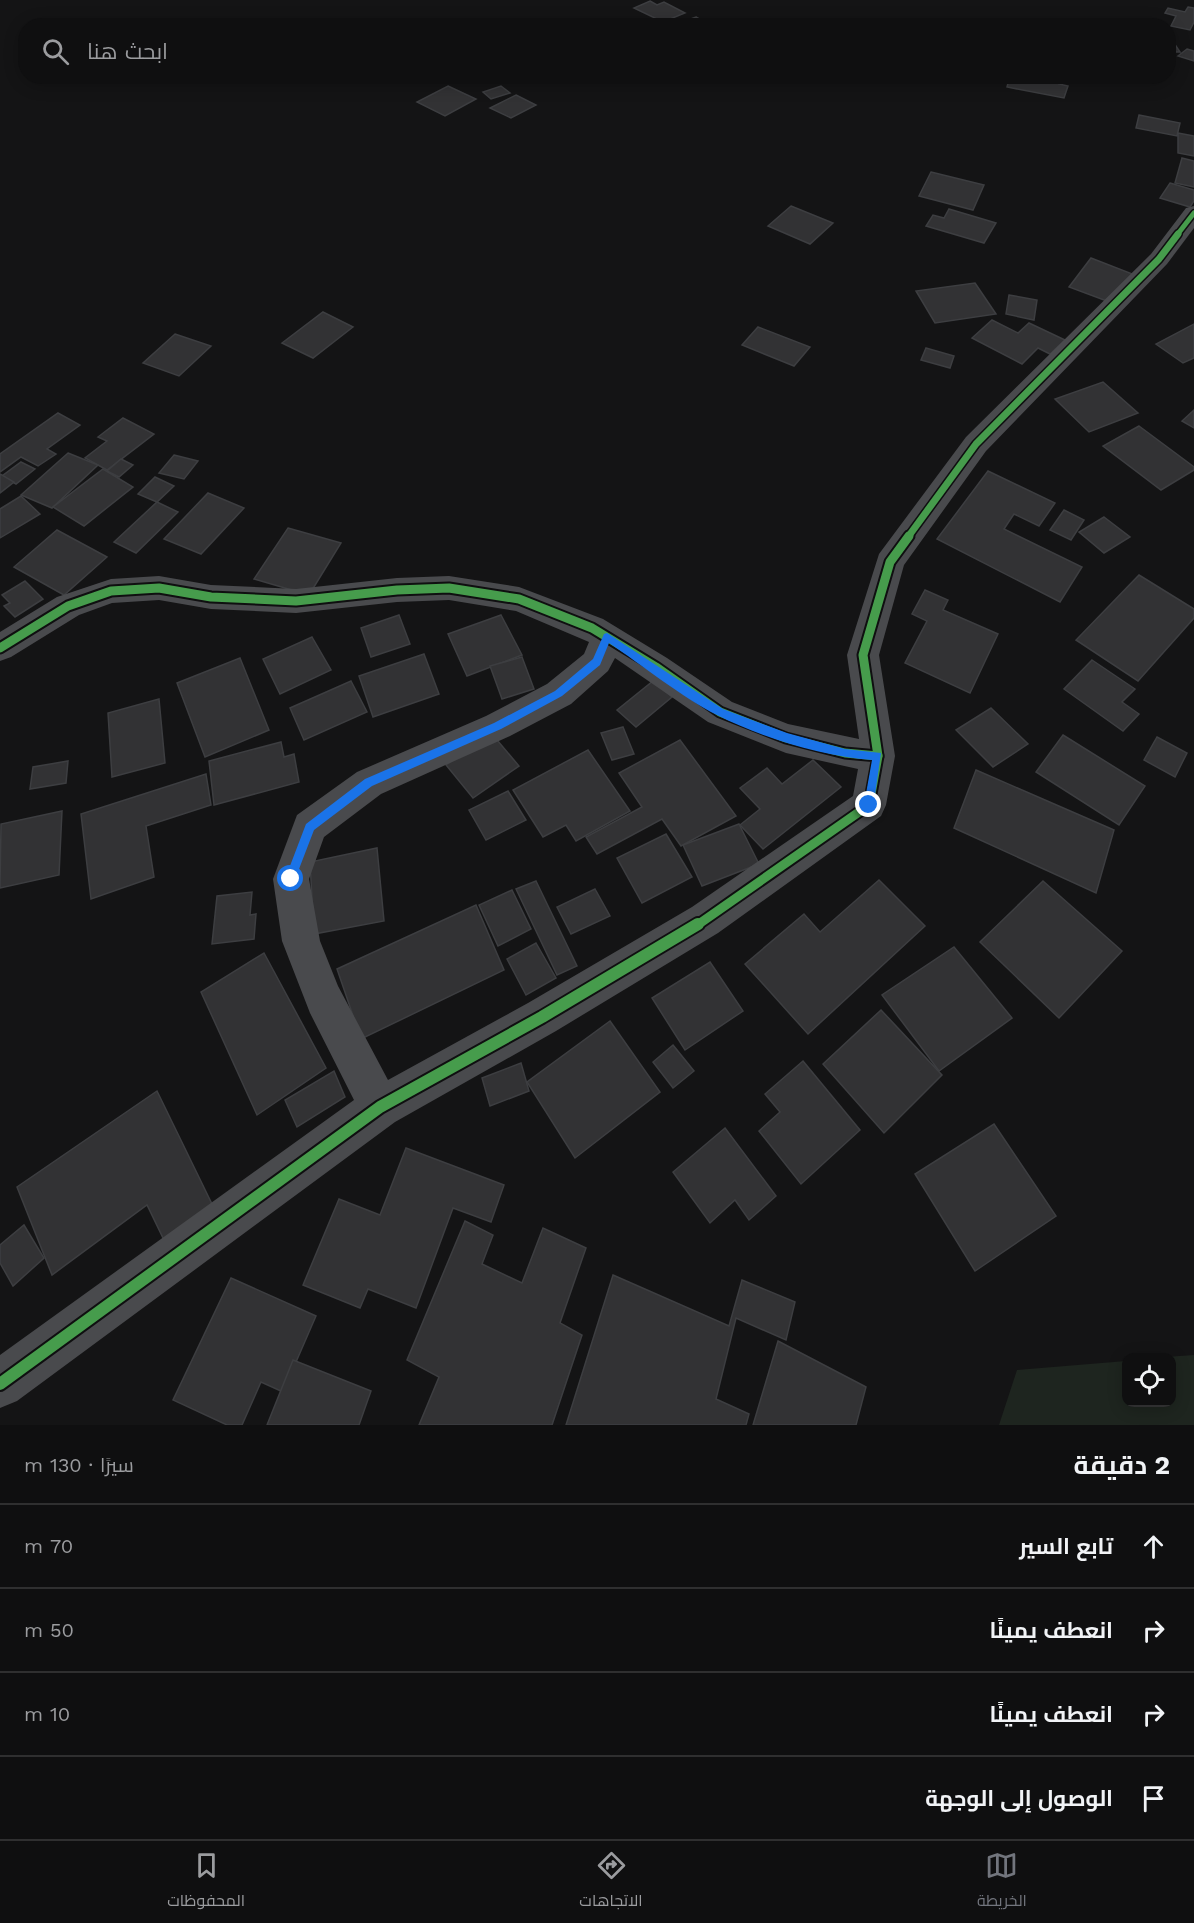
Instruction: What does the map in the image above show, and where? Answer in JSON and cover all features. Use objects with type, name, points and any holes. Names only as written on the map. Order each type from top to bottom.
[{"type":"street","points":[[0,1384],[380,1107],[542,1017],[705,920],[869,805],[878,756],[863,655],[890,562],[976,444],[1159,259],[1194,213]]},
{"type":"street","points":[[0,648],[68,606],[111,591],[159,588],[211,597],[296,601],[397,590],[449,588],[519,599],[592,628],[720,712],[786,738],[845,753],[878,756]]},
{"type":"street","points":[[380,1107],[324,999],[301,941],[291,879],[310,827],[369,783],[498,726],[559,694],[597,662],[607,637]]},
{"type":"shaded area","points":[[1194,1355],[1194,1425],[999,1425],[1017,1370],[1122,1361],[1122,1407],[1176,1407],[1176,1356]]},
{"type":"building","points":[[650,1],[657,5],[664,2],[685,13],[673,18],[655,18],[634,8]]},
{"type":"building","points":[[1188,7],[1194,8],[1194,22],[1190,30],[1176,27],[1176,16],[1165,13],[1168,8],[1185,12]]},
{"type":"building","points":[[1187,49],[1194,51],[1194,61],[1178,56]]},
{"type":"building","points":[[1008,84],[1068,86],[1064,98],[1007,87]]},
{"type":"building","points":[[448,86],[476,99],[445,116],[417,102]]},
{"type":"building","points":[[501,86],[510,93],[491,99],[483,92]]},
{"type":"building","points":[[516,95],[536,105],[511,118],[490,108]]},
{"type":"building","points":[[1139,115],[1180,123],[1177,136],[1136,128]]},
{"type":"building","points":[[1178,133],[1194,136],[1194,156],[1178,153]]},
{"type":"building","points":[[1182,158],[1194,161],[1194,187],[1175,183]]},
{"type":"building","points":[[931,172],[984,185],[973,210],[919,196]]},
{"type":"building","points":[[1170,183],[1194,190],[1194,201],[1190,207],[1160,198]]},
{"type":"building","points":[[791,206],[833,223],[810,244],[768,226]]},
{"type":"building","points":[[949,209],[996,223],[984,243],[926,226],[933,215],[944,218]]},
{"type":"building","points":[[1091,258],[1135,275],[1115,304],[1069,287]]},
{"type":"building","points":[[975,283],[996,314],[935,323],[916,291]]},
{"type":"building","points":[[1009,295],[1037,300],[1034,320],[1006,314]]},
{"type":"building","points":[[323,312],[353,327],[313,358],[282,343]]},
{"type":"building","points":[[992,320],[1018,333],[1029,323],[1065,340],[1050,354],[1038,348],[1022,364],[972,338]]},
{"type":"building","points":[[1194,324],[1194,358],[1183,363],[1156,344]]},
{"type":"building","points":[[758,327],[810,347],[794,366],[742,345]]},
{"type":"building","points":[[175,334],[211,346],[179,376],[143,363]]},
{"type":"building","points":[[926,348],[954,356],[950,368],[921,360]]},
{"type":"building","points":[[1103,382],[1138,413],[1089,432],[1055,399]]},
{"type":"building","points":[[1194,410],[1194,428],[1182,421]]},
{"type":"building","points":[[58,413],[80,425],[47,449],[56,454],[38,466],[21,457],[0,472],[0,454]]},
{"type":"building","points":[[123,418],[154,434],[107,470],[85,458],[107,441],[98,437]]},
{"type":"building","points":[[1139,426],[1194,467],[1194,470],[1161,490],[1103,446]]},
{"type":"building","points":[[68,453],[98,465],[52,508],[21,495]]},
{"type":"building","points":[[174,455],[198,461],[184,479],[159,473]]},
{"type":"building","points":[[121,459],[133,465],[119,477],[107,471]]},
{"type":"building","points":[[21,462],[35,469],[16,484],[2,476]]},
{"type":"building","points":[[103,469],[133,487],[84,526],[53,507]]},
{"type":"building","points":[[988,471],[1055,503],[1039,526],[1014,514],[1004,529],[1082,567],[1060,602],[937,539]]},
{"type":"building","points":[[0,474],[14,482],[0,493]]},
{"type":"building","points":[[155,477],[174,486],[157,502],[138,494]]},
{"type":"building","points":[[208,493],[244,508],[201,554],[164,539]]},
{"type":"building","points":[[21,496],[40,514],[0,538],[0,509]]},
{"type":"building","points":[[157,502],[178,512],[136,553],[114,542]]},
{"type":"building","points":[[1064,510],[1084,520],[1071,540],[1050,530]]},
{"type":"building","points":[[1104,517],[1130,537],[1104,553],[1079,532]]},
{"type":"building","points":[[288,528],[341,543],[309,595],[254,579]]},
{"type":"building","points":[[57,530],[107,557],[64,595],[14,567]]},
{"type":"building","points":[[1139,575],[1194,609],[1194,618],[1138,681],[1076,640]]},
{"type":"building","points":[[25,581],[43,599],[15,617],[4,606],[10,603],[2,595]]},
{"type":"building","points":[[925,590],[948,600],[943,610],[998,634],[970,693],[905,663],[927,621],[912,614]]},
{"type":"building","points":[[399,615],[410,644],[371,657],[361,628]]},
{"type":"building","points":[[501,615],[522,655],[467,676],[448,634]]},
{"type":"building","points":[[312,637],[331,670],[280,694],[263,659]]},
{"type":"building","points":[[424,654],[439,694],[373,717],[359,676]]},
{"type":"building","points":[[522,657],[534,689],[502,699],[490,666]]},
{"type":"building","points":[[240,658],[269,730],[205,757],[177,683]]},
{"type":"building","points":[[1092,660],[1135,689],[1122,702],[1139,714],[1123,731],[1064,689]]},
{"type":"building","points":[[351,681],[367,712],[304,740],[290,708]]},
{"type":"building","points":[[653,681],[672,697],[636,727],[617,710]]},
{"type":"building","points":[[159,699],[165,763],[112,777],[108,713]]},
{"type":"building","points":[[991,708],[1028,744],[993,767],[956,730]]},
{"type":"building","points":[[623,727],[634,754],[612,760],[601,733]]},
{"type":"building","points":[[492,734],[519,766],[473,798],[446,765]]},
{"type":"building","points":[[1063,735],[1145,786],[1119,825],[1036,772]]},
{"type":"building","points":[[1157,737],[1187,753],[1175,777],[1144,760]]},
{"type":"building","points":[[680,740],[736,816],[681,846],[662,819],[597,854],[586,837],[642,807],[619,773]]},
{"type":"building","points":[[281,742],[284,757],[294,754],[299,782],[214,805],[209,761]]},
{"type":"building","points":[[588,750],[630,811],[576,841],[566,825],[543,837],[513,790]]},
{"type":"building","points":[[813,760],[841,787],[763,849],[740,825],[760,809],[740,788],[767,768],[782,784]]},
{"type":"building","points":[[68,761],[66,783],[30,789],[33,767]]},
{"type":"building","points":[[976,770],[1114,830],[1096,893],[954,828]]},
{"type":"building","points":[[206,774],[211,805],[146,826],[154,877],[91,899],[81,814]]},
{"type":"building","points":[[508,791],[526,820],[486,840],[469,810]]},
{"type":"building","points":[[62,811],[59,875],[0,888],[1,824]]},
{"type":"building","points":[[739,824],[759,864],[702,886],[683,845]]},
{"type":"building","points":[[666,834],[692,877],[642,903],[617,858]]},
{"type":"building","points":[[377,848],[384,921],[314,934],[310,862]]},
{"type":"building","points":[[879,880],[925,926],[808,1034],[745,964],[804,914],[820,932]]},
{"type":"building","points":[[536,881],[577,966],[557,975],[516,889]]},
{"type":"building","points":[[1043,881],[1122,951],[1059,1018],[980,942]]},
{"type":"building","points":[[595,889],[610,916],[571,934],[557,907]]},
{"type":"building","points":[[512,890],[531,929],[498,946],[479,905]]},
{"type":"building","points":[[252,892],[250,915],[256,914],[254,939],[212,944],[217,896]]},
{"type":"building","points":[[476,905],[504,970],[361,1039],[337,969]]},
{"type":"building","points":[[536,943],[556,978],[526,995],[507,959]]},
{"type":"building","points":[[954,947],[1012,1018],[939,1071],[882,995]]},
{"type":"building","points":[[264,953],[326,1068],[257,1115],[201,992]]},
{"type":"building","points":[[710,962],[743,1011],[685,1050],[652,998]]},
{"type":"building","points":[[881,1010],[942,1075],[884,1133],[823,1064]]},
{"type":"building","points":[[610,1021],[660,1092],[575,1158],[527,1082]]},
{"type":"building","points":[[673,1045],[694,1071],[673,1088],[653,1062]]},
{"type":"building","points":[[803,1061],[860,1130],[801,1184],[759,1131],[780,1112],[765,1094]]},
{"type":"building","points":[[521,1063],[529,1091],[490,1106],[482,1078]]},
{"type":"building","points":[[334,1071],[345,1097],[297,1127],[285,1100]]},
{"type":"building","points":[[157,1091],[212,1204],[164,1240],[147,1205],[52,1275],[17,1187]]},
{"type":"building","points":[[994,1124],[1056,1216],[975,1271],[915,1174]]},
{"type":"building","points":[[725,1128],[776,1196],[749,1220],[735,1200],[710,1223],[673,1172]]},
{"type":"building","points":[[406,1148],[504,1185],[491,1222],[453,1208],[416,1308],[368,1289],[360,1308],[303,1285],[339,1199],[380,1215]]},
{"type":"building","points":[[465,1221],[493,1235],[482,1264],[522,1283],[543,1228],[586,1248],[560,1323],[582,1335],[552,1425],[419,1425],[439,1377],[407,1360]]},
{"type":"building","points":[[24,1225],[44,1258],[13,1286],[0,1263],[0,1245]]},
{"type":"building","points":[[613,1275],[729,1326],[742,1280],[795,1302],[786,1340],[736,1318],[716,1399],[749,1414],[746,1425],[566,1425]]},
{"type":"building","points":[[231,1278],[316,1316],[283,1392],[261,1382],[242,1425],[227,1425],[173,1400]]},
{"type":"building","points":[[778,1341],[866,1387],[856,1425],[753,1425]]},
{"type":"building","points":[[293,1360],[371,1391],[359,1425],[267,1425]]},
{"type":"cycle path","points":[[878,756],[863,655],[890,562],[976,444],[1159,259],[1194,213]]},
{"type":"cycle path","points":[[0,648],[68,606],[111,591],[159,588],[211,597],[296,601],[397,590],[449,588],[519,599],[592,628],[656,667],[720,712],[786,738],[845,753],[878,756],[869,805],[705,920],[542,1017],[380,1107],[0,1384]]},
{"type":"route","points":[[291,879],[310,827],[369,783],[498,726],[559,694],[597,662],[607,637],[656,667],[720,712],[786,738],[845,753],[878,756],[869,805]]}]
